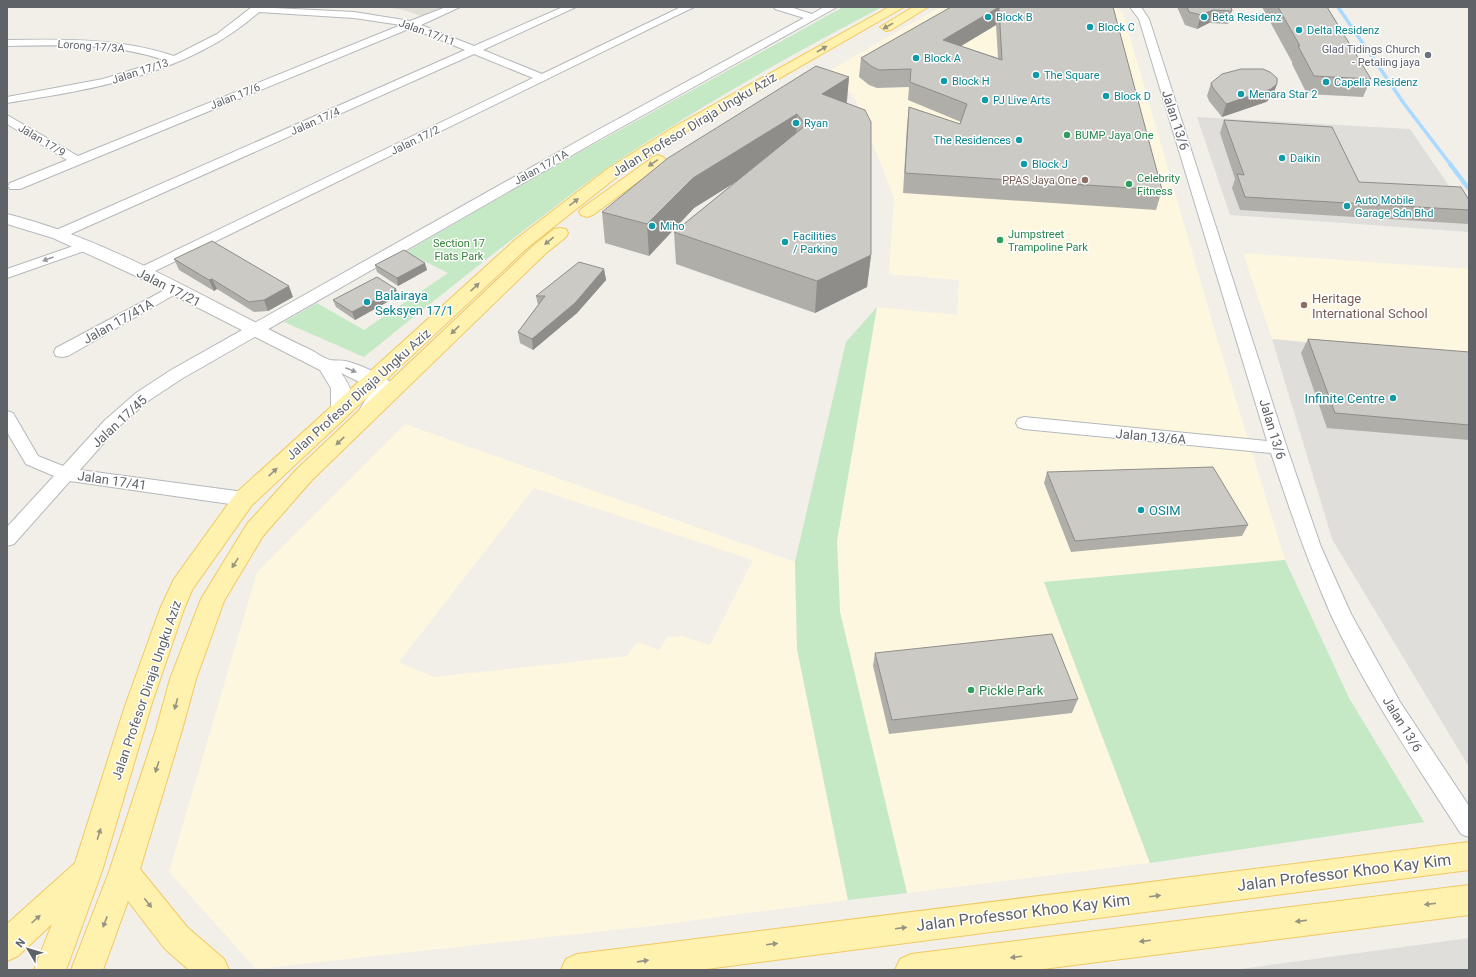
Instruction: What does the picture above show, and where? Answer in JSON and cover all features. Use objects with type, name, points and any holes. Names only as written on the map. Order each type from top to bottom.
[{"type":"main road","name":"Jalan Profesor Diraja Ungku Aziz","points":[[50,970],[88,871],[138,706],[172,609],[182,586],[244,499],[341,408],[374,380],[521,244],[612,173],[679,130],[898,7]]},
{"type":"main road","name":"Jalan Profesor Diraja Ungku Aziz","points":[[87,970],[124,872],[169,730],[183,679],[213,598],[255,530],[279,502],[538,250],[607,196],[657,161],[717,123],[922,7]]},
{"type":"main road","name":"Jalan Professor Khoo Kay Kim","points":[[576,970],[1469,856]]},
{"type":"main road","points":[[7,945],[88,871]]},
{"type":"main road","points":[[124,872],[176,938],[213,970]]},
{"type":"main road","points":[[910,970],[1469,900]]},
{"type":"street","name":"Jalan 17/6","points":[[16,186],[454,7]]},
{"type":"street","name":"Jalan 17/4","points":[[59,234],[571,7]]},
{"type":"street","name":"Jalan 17/2","points":[[142,272],[689,7]]},
{"type":"street","points":[[779,7],[812,17]]},
{"type":"street","name":"Jalan 17/1A","points":[[252,330],[591,139],[832,7]]},
{"type":"street","name":"Jalan 13/6","points":[[1135,7],[1140,11],[1144,19],[1278,448],[1312,547],[1342,616],[1392,709],[1469,826]]},
{"type":"street","name":"Jalan 17/11","points":[[257,8],[391,19],[412,25],[543,78]]},
{"type":"street","name":"Jalan 17/13","points":[[7,100],[114,80],[174,60],[197,51],[216,40],[257,8]]},
{"type":"street","name":"Lorong 17/3A","points":[[7,43],[105,46],[147,51],[174,60]]},
{"type":"street","name":"Jalan 17/9","points":[[7,118],[77,161]]},
{"type":"street","name":"Jalan 17/21","points":[[7,219],[37,226],[59,234],[142,272],[252,330],[327,366],[344,367],[374,380]]},
{"type":"street","points":[[7,274],[85,246]]},
{"type":"street","name":"Jalan 17/41A","points":[[62,352],[174,289]]},
{"type":"street","name":"Jalan 17/45","points":[[7,539],[110,425],[142,397],[177,374],[252,330]]},
{"type":"street","name":"Jalan 17/21","points":[[327,366],[333,377],[342,385],[343,390],[341,408]]},
{"type":"street","points":[[368,414],[381,393],[382,385],[374,380]]},
{"type":"street","name":"Jalan 17/41","points":[[7,417],[32,460],[66,474],[244,499]]},
{"type":"street","name":"Jalan 13/6A","points":[[1024,423],[1278,448]]},
{"type":"shaded area","points":[[385,7],[443,7],[421,16],[404,10]]},
{"type":"shaded area","points":[[940,7],[1116,7],[1123,13],[1217,338],[1285,560],[1044,582],[1150,863],[907,893],[840,612],[837,540],[877,307],[957,315],[959,280],[889,274],[894,198],[855,98],[829,71]]},
{"type":"shaded area","points":[[1197,117],[1410,129],[1469,215],[1469,232],[1230,215]]},
{"type":"shaded area","points":[[1243,253],[1469,269],[1469,357],[1272,339]]},
{"type":"shaded area","points":[[1272,339],[1469,357],[1469,767],[1332,539]]},
{"type":"shaded area","points":[[405,424],[795,562],[797,649],[848,900],[651,926],[256,969],[169,872],[257,572]],"holes":[[[534,488],[753,560],[710,645],[682,636],[668,637],[659,650],[637,642],[627,656],[434,677],[399,662]]]},
{"type":"shaded area","points":[[1469,938],[1469,970],[1233,970]]},
{"type":"green space","name":"Section 17 Flats Park","points":[[843,7],[882,7],[742,84],[640,146],[607,168],[504,245],[364,357],[284,322],[317,303],[364,330],[448,273],[406,252],[553,167]]},
{"type":"green space","points":[[877,307],[837,541],[840,612],[907,893],[848,900],[797,649],[795,562],[846,342]]},
{"type":"green space","points":[[1285,560],[1349,698],[1424,822],[1150,863],[1044,582]]},
{"type":"building","points":[[951,7],[999,7],[1113,7],[1162,190],[905,173],[909,107],[960,124],[967,104],[910,82],[911,69],[879,70],[861,58]],"holes":[[[999,7],[1002,60],[943,40]]]},
{"type":"building","points":[[1187,7],[1231,7],[1232,11],[1213,10],[1201,15],[1189,12]]},
{"type":"building","points":[[1278,7],[1327,7],[1371,79],[1314,76],[1298,46],[1300,46]]},
{"type":"building","points":[[816,66],[849,77],[822,94],[865,110],[871,122],[871,255],[817,281],[674,232],[806,125],[797,114],[693,178],[647,224],[602,212],[668,158]]},
{"type":"building","points":[[1241,69],[1263,69],[1270,72],[1277,78],[1277,84],[1271,89],[1226,104],[1213,88],[1211,83],[1222,74]]},
{"type":"building","points":[[1224,120],[1332,127],[1359,182],[1461,187],[1469,200],[1469,210],[1245,197],[1237,174],[1244,175]]},
{"type":"building","points":[[212,241],[289,286],[264,300],[249,302],[212,279],[209,280],[174,259]]},
{"type":"building","points":[[404,250],[425,263],[397,278],[375,265]]},
{"type":"building","points":[[579,262],[604,269],[575,303],[532,339],[518,332],[545,296],[536,296]]},
{"type":"building","points":[[377,277],[396,289],[352,312],[333,300]]},
{"type":"building","name":"Infinite Centre","points":[[1308,339],[1469,352],[1469,425],[1335,413]]},
{"type":"building","name":"OSIM","points":[[1213,467],[1248,525],[1075,541],[1047,472]]},
{"type":"building","name":"Pickle Park","points":[[1052,634],[1078,699],[892,720],[875,653]]},
{"type":"waterway","points":[[1338,7],[1405,105],[1451,165]]},
{"type":"waterway","points":[[1450,164],[1469,189]]},
{"type":"place","name":"Block B","points":[[988,17]]},
{"type":"place","name":"Beta Residenz","points":[[1204,17]]},
{"type":"place","name":"Block C","points":[[1090,27]]},
{"type":"place","name":"Delta Residenz","points":[[1299,30]]},
{"type":"place","name":"Glad Tidings Church - Petaling jaya","points":[[1428,55]]},
{"type":"place","name":"Block A","points":[[916,58]]},
{"type":"place","name":"The Square","points":[[1036,75]]},
{"type":"place","name":"Block H","points":[[944,81]]},
{"type":"place","name":"Capella Residenz","points":[[1326,82]]},
{"type":"place","name":"Menara Star 2","points":[[1241,94]]},
{"type":"place","name":"Block D","points":[[1106,96]]},
{"type":"place","name":"PJ Live Arts","points":[[985,100]]},
{"type":"place","name":"Ryan","points":[[796,123]]},
{"type":"place","name":"BUMP Jaya One","points":[[1067,135]]},
{"type":"place","name":"The Residences","points":[[1019,140]]},
{"type":"place","name":"Daikin","points":[[1282,158]]},
{"type":"place","name":"Block J","points":[[1024,164]]},
{"type":"place","name":"PPAS Jaya One","points":[[1085,180]]},
{"type":"place","name":"Celebrity Fitness","points":[[1129,184]]},
{"type":"place","name":"Auto Mobile Garage Sdn Bhd","points":[[1347,206]]},
{"type":"place","name":"Miho","points":[[652,226]]},
{"type":"place","name":"Jumpstreet Trampoline Park","points":[[1000,240]]},
{"type":"place","name":"Facilities / Parking","points":[[785,242]]},
{"type":"place","name":"Balairaya Seksyen 17/1","points":[[367,302]]},
{"type":"place","name":"Heritage International School","points":[[1304,305]]},
{"type":"place","name":"Infinite Centre","points":[[1393,398]]},
{"type":"place","name":"OSIM","points":[[1141,510]]},
{"type":"place","name":"Pickle Park","points":[[971,690]]}]
